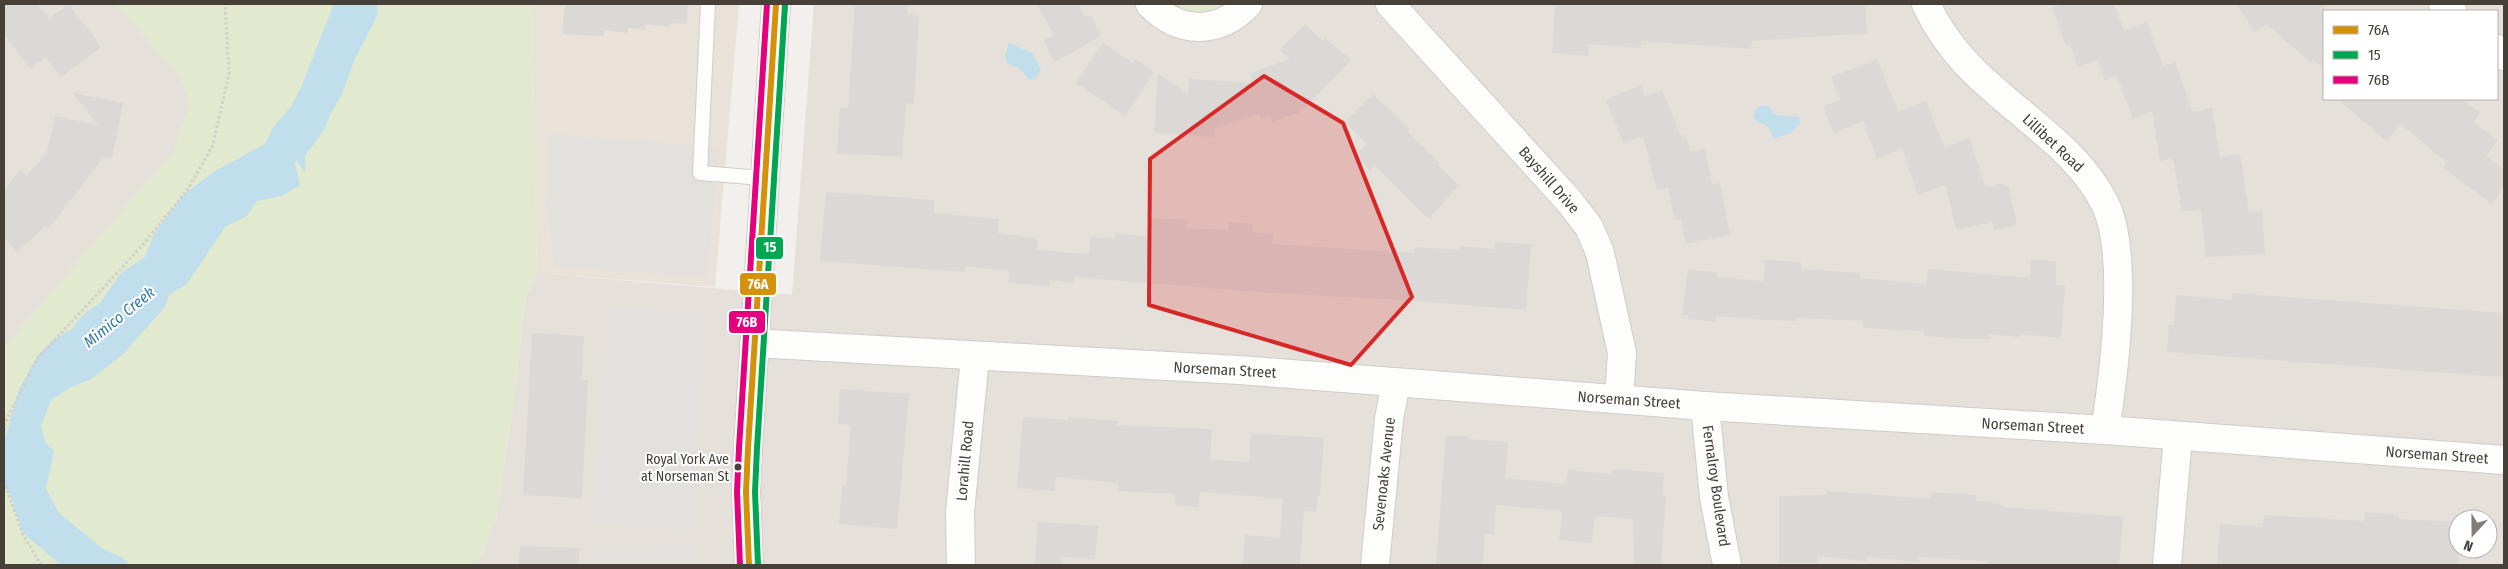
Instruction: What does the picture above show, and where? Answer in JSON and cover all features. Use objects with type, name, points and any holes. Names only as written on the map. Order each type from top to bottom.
[{"type":"main road","points":[[749,565],[746,492],[763,178],[776,4]]},
{"type":"street","points":[[1150,4],[1162,16],[1182,25],[1203,28],[1222,23],[1239,13],[1248,4]]},
{"type":"street","name":"Lillibet Road","points":[[1926,4],[1957,55],[1974,74],[2058,143],[2092,181],[2105,203],[2116,241],[2118,288],[2112,388],[2106,430]]},
{"type":"street","name":"Bayshill Drive","points":[[1397,6],[1589,227],[1600,253],[1622,353],[1619,399]]},
{"type":"street","name":"Norseman Street","points":[[754,343],[974,357],[1239,370],[1705,406],[2106,430],[2504,460]]},
{"type":"street","name":"Lorahill Road","points":[[962,565],[960,512],[974,357]]},
{"type":"street","name":"Sevenoaks Avenue","points":[[1375,565],[1390,419],[1396,383]]},
{"type":"street","name":"Fernalroy Boulevard","points":[[1705,406],[1714,497],[1727,565]]},
{"type":"street","points":[[2167,565],[2178,436]]},
{"type":"lane","points":[[708,4],[700,173],[763,178]]},
{"type":"path","points":[[4,436],[5,422],[37,359],[142,246],[188,190],[213,145],[229,73],[225,4]]},
{"type":"path","points":[[4,481],[23,535],[41,565]]},
{"type":"highlighted area","points":[[1264,76],[1343,123],[1412,297],[1351,365],[1149,305],[1150,159]]},
{"type":"shaded area","points":[[4,4],[116,4],[180,75],[190,105],[173,152],[4,348]]},
{"type":"shaded area","points":[[532,4],[739,4],[715,287],[537,273]]},
{"type":"shaded area","points":[[814,4],[2504,4],[2504,565],[477,565],[496,519],[512,414],[526,297],[537,273],[792,295]]},
{"type":"shaded area","points":[[549,134],[720,148],[706,277],[555,266],[547,209]]},
{"type":"shaded area","points":[[609,307],[706,314],[691,530],[594,523]]},
{"type":"shaded area","points":[[697,545],[698,565],[590,565],[592,547]]},
{"type":"green space","points":[[116,4],[532,4],[537,273],[526,297],[512,414],[496,519],[477,565],[4,565],[4,348],[173,152],[190,105],[180,75]]},
{"type":"green space","points":[[1167,4],[1228,4],[1213,11],[1198,13],[1183,11]]},
{"type":"water","name":"Mimico Creek","points":[[334,4],[377,4],[377,16],[354,61],[342,94],[324,130],[305,156],[305,174],[297,160],[295,163],[300,185],[282,196],[257,201],[247,216],[225,227],[187,284],[169,295],[165,307],[122,355],[90,380],[71,387],[51,400],[41,426],[45,442],[54,451],[46,489],[59,513],[103,549],[123,558],[129,565],[61,565],[23,533],[11,497],[4,487],[4,443],[19,389],[38,355],[53,340],[72,329],[83,315],[100,303],[121,273],[145,257],[154,234],[183,195],[215,171],[265,144],[274,126],[290,108],[302,85]]},
{"type":"water","points":[[1009,43],[1032,53],[1041,69],[1035,79],[1029,79],[1018,67],[1007,64],[1005,55]]},
{"type":"water","points":[[1759,106],[1768,106],[1776,115],[1799,117],[1800,123],[1791,133],[1775,138],[1766,125],[1755,118],[1755,111]]},
{"type":"building","points":[[4,4],[37,4],[50,18],[69,4],[101,47],[61,77],[46,57],[30,69],[4,34]]},
{"type":"building","points":[[565,4],[688,4],[687,24],[671,23],[669,27],[645,24],[645,30],[628,28],[628,33],[604,30],[603,36],[562,34]]},
{"type":"building","points":[[855,4],[908,4],[907,14],[919,15],[914,104],[906,103],[902,157],[837,153],[840,108],[848,109]]},
{"type":"building","points":[[1037,4],[1079,4],[1086,17],[1090,15],[1101,36],[1055,62],[1043,41],[1054,35]]},
{"type":"building","points":[[1555,4],[1865,4],[1867,33],[1752,41],[1751,49],[1641,41],[1640,48],[1589,44],[1588,56],[1552,53]]},
{"type":"building","points":[[2063,4],[2114,4],[2124,31],[2147,22],[2163,66],[2175,62],[2193,112],[2212,108],[2220,157],[2240,154],[2249,212],[2262,211],[2265,254],[2206,257],[2201,209],[2182,212],[2173,158],[2160,161],[2152,111],[2133,119],[2117,76],[2105,80],[2098,60],[2078,67],[2070,44],[2066,46],[2052,8]]},
{"type":"building","points":[[2236,4],[2324,4],[2323,68],[2315,61],[2312,64],[2267,24],[2255,32]]},
{"type":"building","points":[[1305,24],[1323,41],[1325,38],[1351,60],[1301,112],[1272,122],[1271,116],[1261,119],[1259,114],[1215,128],[1214,137],[1154,133],[1158,74],[1188,94],[1189,79],[1253,83],[1250,73],[1290,59],[1280,50]]},
{"type":"building","points":[[1103,43],[1133,63],[1135,59],[1154,72],[1125,116],[1076,83]]},
{"type":"building","points":[[1877,59],[1898,112],[1926,101],[1944,147],[1969,138],[1986,187],[2005,183],[2006,187],[2009,186],[2017,225],[1994,230],[1992,222],[1956,230],[1946,185],[1918,195],[1902,149],[1877,159],[1863,121],[1834,133],[1823,106],[1840,100],[1831,77]]},
{"type":"building","points":[[1641,85],[1645,97],[1662,90],[1681,136],[1686,135],[1690,152],[1705,149],[1712,184],[1720,183],[1730,235],[1686,244],[1681,219],[1675,220],[1668,188],[1657,190],[1643,136],[1624,144],[1606,100]]},
{"type":"building","points":[[73,93],[123,103],[112,158],[104,157],[48,229],[45,226],[17,252],[4,237],[4,191],[20,170],[27,176],[47,152],[55,116],[98,125]]},
{"type":"building","points":[[1373,94],[1410,130],[1408,132],[1440,163],[1438,165],[1459,185],[1429,219],[1375,166],[1371,171],[1355,156],[1367,144],[1345,122]]},
{"type":"building","points":[[2339,100],[2464,100],[2480,113],[2473,122],[2498,140],[2486,156],[2504,170],[2504,187],[2492,204],[2443,168],[2446,162],[2401,124],[2386,141]]},
{"type":"building","points":[[826,192],[934,200],[934,213],[999,219],[998,233],[1038,239],[1037,249],[1089,255],[1091,237],[1114,239],[1116,233],[1150,237],[1151,218],[1187,220],[1186,228],[1228,230],[1229,222],[1253,224],[1252,232],[1273,234],[1272,244],[1414,253],[1414,247],[1463,250],[1459,246],[1495,249],[1495,242],[1531,244],[1526,310],[1402,300],[1269,293],[1074,277],[1073,283],[1050,280],[1049,287],[1008,282],[1009,271],[966,266],[965,272],[820,261]]},
{"type":"building","points":[[2031,259],[2056,262],[2056,285],[2065,286],[2061,338],[2019,334],[2018,337],[1990,334],[1990,339],[1971,339],[1924,336],[1924,331],[1863,328],[1864,321],[1798,318],[1798,321],[1768,320],[1716,316],[1715,322],[1688,319],[1688,315],[1682,315],[1688,270],[1717,272],[1717,277],[1764,281],[1765,260],[1801,262],[1801,269],[1860,273],[1860,278],[1927,284],[1928,269],[2030,278]]},
{"type":"building","points":[[2232,293],[2504,313],[2504,371],[2502,377],[2167,352],[2169,325],[2174,325],[2176,295],[2232,300]]},
{"type":"building","points":[[532,333],[584,336],[582,380],[588,380],[582,498],[523,495]]},
{"type":"building","points":[[840,389],[909,394],[897,529],[839,524],[842,486],[846,486],[851,425],[838,424]]},
{"type":"building","points":[[1023,417],[1068,420],[1068,417],[1118,421],[1117,425],[1212,429],[1210,460],[1249,462],[1251,433],[1324,438],[1320,496],[1318,496],[1316,512],[1304,511],[1300,565],[1243,565],[1245,535],[1280,538],[1283,499],[1200,492],[1199,507],[1175,505],[1175,494],[1118,491],[1118,483],[1056,477],[1055,491],[1017,488]]},
{"type":"building","points":[[1446,435],[1468,437],[1468,439],[1508,442],[1505,478],[1566,484],[1568,470],[1612,474],[1612,469],[1664,473],[1663,495],[1666,495],[1661,565],[1634,565],[1633,519],[1595,516],[1592,543],[1559,540],[1562,511],[1496,505],[1494,535],[1485,534],[1483,565],[1436,565]]},
{"type":"building","points":[[1826,491],[1931,499],[1931,492],[1976,495],[1976,501],[1999,503],[1999,505],[2004,507],[2123,517],[2119,565],[1987,565],[1988,561],[1919,557],[1919,562],[1867,557],[1867,561],[1817,556],[1817,563],[1779,563],[1779,496],[1826,495]]},
{"type":"building","points":[[2365,512],[2399,515],[2399,519],[2448,521],[2448,559],[2458,559],[2458,565],[2217,565],[2220,524],[2263,527],[2264,515],[2364,521]]},
{"type":"building","points":[[1038,522],[1098,526],[1095,559],[1062,557],[1061,565],[1035,565]]},
{"type":"building","points":[[520,546],[579,548],[579,565],[519,565]]},
{"type":"transit line","name":"76B","points":[[740,565],[737,492],[739,448],[767,4]]},
{"type":"transit line","name":"76A","points":[[749,565],[746,492],[748,448],[776,4]]},
{"type":"transit line","name":"15","points":[[758,565],[755,492],[757,448],[785,5]]},
{"type":"place","name":"Royal York Ave at Norseman St","points":[[738,467]]}]
